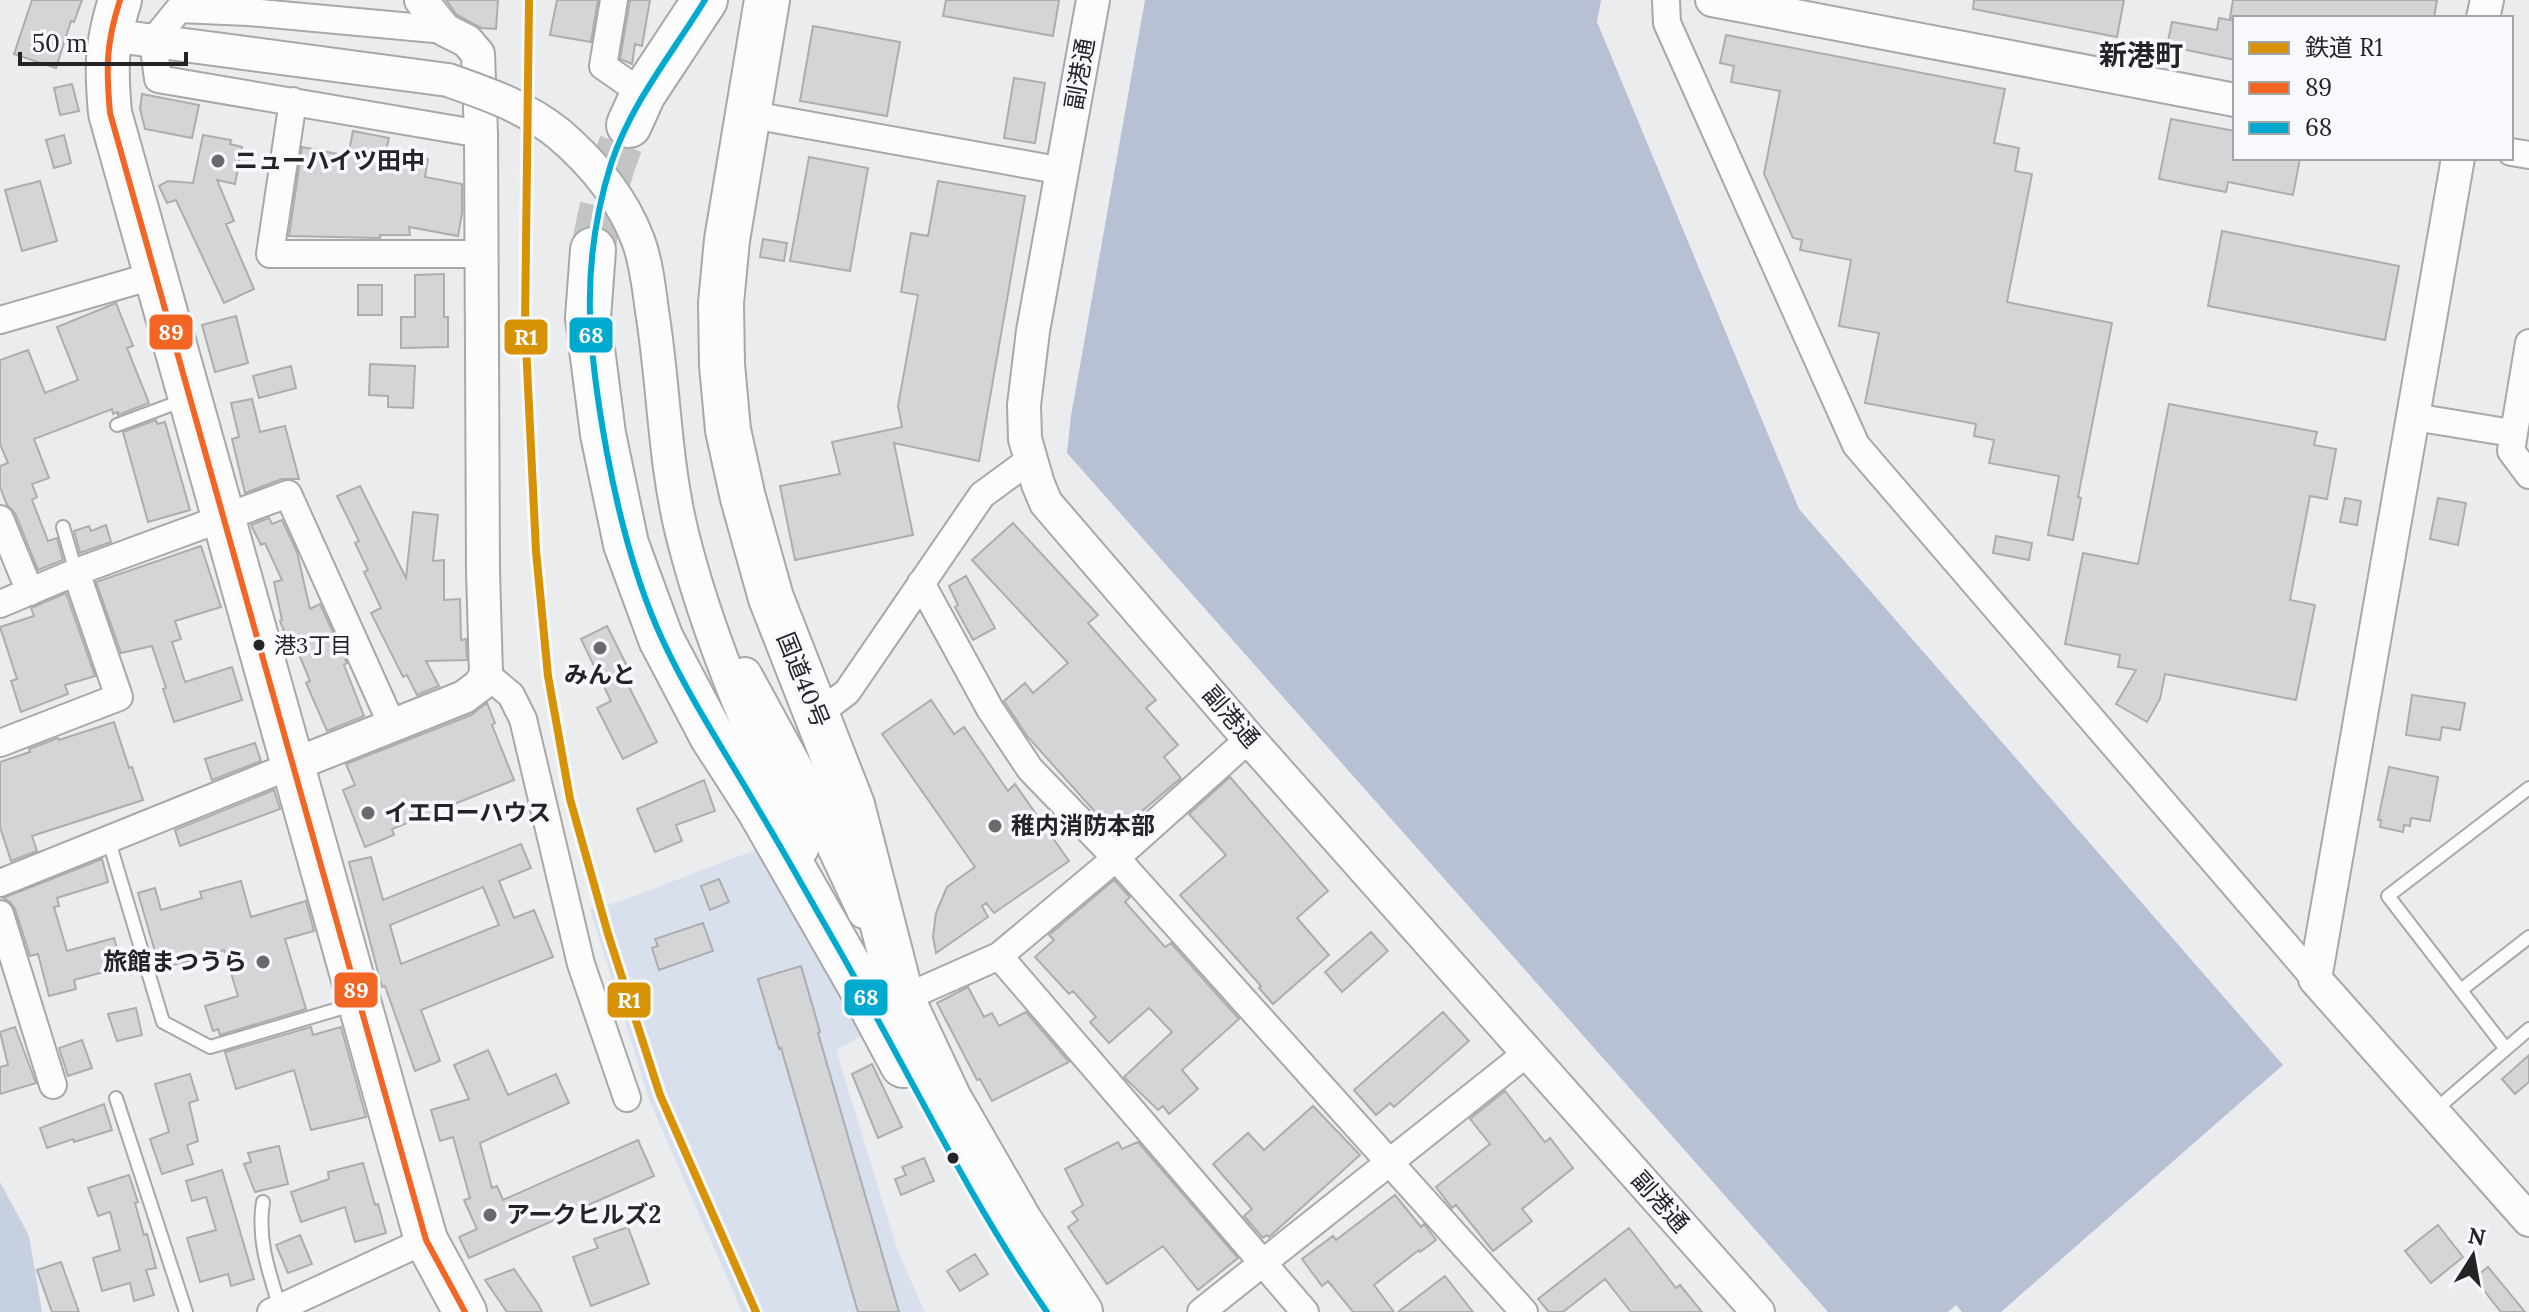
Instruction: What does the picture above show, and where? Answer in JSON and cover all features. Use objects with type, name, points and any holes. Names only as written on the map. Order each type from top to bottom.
[{"type":"highway","points":[[636,109],[705,0]]},
{"type":"highway","name":"国道40号","points":[[767,0],[727,240],[721,303],[722,365],[728,430],[761,567],[852,805],[884,997],[937,1130],[992,1226],[1047,1312]]},
{"type":"highway","name":"国道40号","points":[[593,250],[588,318],[593,368],[626,544],[661,639],[712,736],[884,997],[949,1099],[1020,1222],[1080,1312]]},
{"type":"main road","points":[[114,18],[106,69],[110,113],[426,1240],[465,1312]]},
{"type":"street","points":[[421,0],[445,30]]},
{"type":"street","points":[[614,0],[603,66],[636,109]]},
{"type":"street","name":"副港通","points":[[1093,0],[1027,374],[1025,439],[1046,503],[1249,739],[1758,1312]]},
{"type":"street","points":[[1666,0],[1667,23],[1856,445],[2315,979],[2529,1220]]},
{"type":"street","points":[[1712,0],[1795,8],[2233,100]]},
{"type":"street","points":[[0,883],[464,697],[480,685],[486,674],[481,134],[478,54],[467,41],[445,30],[249,12],[179,9],[153,41],[158,79],[481,134]]},
{"type":"street","points":[[114,18],[153,41],[448,80],[496,96],[538,117],[580,151],[603,178],[620,202],[639,241],[661,363],[669,462],[682,532],[729,682],[884,997],[999,956],[1116,858],[1249,739]]},
{"type":"street","points":[[293,101],[270,254],[482,254]]},
{"type":"street","points":[[747,114],[1063,171]]},
{"type":"street","points":[[2315,979],[2458,160]]},
{"type":"street","points":[[0,320],[156,275]]},
{"type":"street","points":[[2529,343],[2511,451],[2529,475]]},
{"type":"street","points":[[2414,417],[2512,433]]},
{"type":"street","points":[[818,714],[847,692],[982,495],[1031,459]]},
{"type":"street","points":[[0,604],[76,572],[288,494],[393,727]]},
{"type":"street","points":[[0,519],[30,592]]},
{"type":"street","points":[[0,743],[119,697],[76,572]]},
{"type":"street","points":[[921,583],[990,709],[1030,769],[1116,858],[1524,1312]]},
{"type":"street","points":[[486,674],[511,695],[523,719],[581,964],[627,1098]]},
{"type":"street","points":[[0,914],[53,1085]]},
{"type":"street","points":[[999,956],[1305,1312]]},
{"type":"street","points":[[1201,1312],[1527,1053]]},
{"type":"street","points":[[276,1310],[426,1240]]},
{"type":"lane","points":[[117,425],[191,397]]},
{"type":"lane","points":[[63,527],[76,572]]},
{"type":"lane","points":[[2506,1049],[2388,896],[2529,788]]},
{"type":"lane","points":[[108,838],[163,1022],[210,1047],[358,1003]]},
{"type":"lane","points":[[2461,990],[2529,937]]},
{"type":"lane","points":[[2434,1111],[2529,1029]]},
{"type":"lane","points":[[116,1098],[186,1312]]},
{"type":"lane","points":[[263,1202],[261,1246],[276,1310]]},
{"type":"shaded area","points":[[1145,0],[1601,0],[1597,22],[1799,509],[2283,1065],[2001,1312],[1962,1312],[1956,1305],[1948,1312],[1828,1312],[1067,453]]},
{"type":"shaded area","points":[[763,847],[863,1035],[836,1050],[898,1252],[925,1312],[742,1312],[650,1102],[590,909],[621,901]]},
{"type":"shaded area","points":[[0,1182],[29,1236],[42,1312],[0,1312]]},
{"type":"building","points":[[32,0],[82,0],[74,22],[71,21],[56,68],[14,54]]},
{"type":"building","points":[[446,0],[498,0],[496,29],[481,28],[457,15]]},
{"type":"building","points":[[557,0],[598,0],[591,42],[550,35]]},
{"type":"building","points":[[630,0],[650,0],[642,46],[635,44],[632,64],[620,59]]},
{"type":"building","points":[[946,0],[1059,0],[1053,36],[943,16]]},
{"type":"building","points":[[1974,0],[2124,0],[2117,37],[1973,9]]},
{"type":"building","points":[[2233,0],[2437,0],[2434,16],[2230,18]]},
{"type":"building","points":[[2219,18],[2233,21],[2233,60],[2167,46],[2172,22],[2217,30]]},
{"type":"building","points":[[813,26],[900,42],[887,116],[800,101]]},
{"type":"building","points":[[1726,35],[2005,89],[1994,143],[2019,148],[2015,171],[2032,174],[2007,302],[2112,323],[2078,497],[2081,498],[2073,540],[2048,535],[2059,476],[1989,463],[1994,440],[1974,436],[1976,424],[1865,403],[1879,333],[1839,326],[1851,260],[1800,250],[1802,240],[1793,238],[1764,174],[1780,91],[1731,82],[1734,66],[1720,63]]},
{"type":"building","points":[[1014,78],[1045,83],[1035,143],[1004,138]]},
{"type":"building","points":[[72,84],[79,111],[60,115],[54,88]]},
{"type":"building","points":[[142,94],[199,105],[192,138],[145,129],[140,109]]},
{"type":"building","points":[[2171,119],[2233,131],[2233,160],[2300,160],[2293,195],[2228,182],[2226,192],[2159,179]]},
{"type":"building","points":[[353,131],[389,138],[386,151],[428,159],[425,177],[462,184],[458,236],[409,227],[410,235],[380,235],[380,238],[289,236],[302,147],[348,156]]},
{"type":"building","points":[[64,135],[71,163],[54,168],[46,140]]},
{"type":"building","points":[[203,135],[231,140],[230,144],[242,147],[235,184],[217,180],[234,221],[226,224],[254,289],[224,303],[176,200],[167,203],[159,186],[168,181],[193,183]]},
{"type":"building","points":[[809,157],[868,168],[850,271],[790,261]]},
{"type":"building","points":[[40,181],[57,241],[22,251],[5,190]]},
{"type":"building","points":[[938,181],[1025,196],[979,461],[894,443],[913,535],[795,560],[780,486],[840,474],[832,442],[902,427],[898,406],[918,295],[901,292],[911,233],[928,236]]},
{"type":"building","points":[[2222,231],[2399,266],[2385,340],[2208,306]]},
{"type":"building","points":[[763,239],[787,243],[784,261],[760,257]]},
{"type":"building","points":[[444,274],[448,347],[401,348],[401,317],[415,317],[415,275]]},
{"type":"building","points":[[358,285],[382,285],[382,315],[358,315]]},
{"type":"building","points":[[116,303],[133,346],[127,348],[149,403],[118,415],[118,412],[113,414],[112,409],[34,439],[49,478],[32,484],[37,497],[32,500],[48,541],[57,538],[63,560],[38,570],[15,513],[7,505],[0,487],[0,466],[8,463],[0,444],[0,360],[28,350],[45,393],[78,380],[57,327]]},
{"type":"building","points":[[236,316],[248,363],[215,372],[202,325]]},
{"type":"building","points":[[370,364],[415,366],[413,408],[388,407],[388,396],[369,395]]},
{"type":"building","points":[[291,366],[296,388],[259,398],[253,376]]},
{"type":"building","points":[[252,399],[260,432],[285,426],[299,479],[282,479],[245,493],[232,439],[239,437],[231,403]]},
{"type":"building","points":[[2169,404],[2317,432],[2314,445],[2336,449],[2327,499],[2310,496],[2290,600],[2315,605],[2296,700],[2165,674],[2160,699],[2147,722],[2116,704],[2136,670],[2118,667],[2120,655],[2065,644],[2083,553],[2138,564]]},
{"type":"building","points":[[156,420],[157,424],[165,422],[190,510],[148,522],[123,432]]},
{"type":"building","points":[[360,486],[406,578],[413,512],[438,515],[433,561],[444,560],[444,600],[460,599],[461,640],[466,639],[467,660],[426,661],[439,686],[417,695],[407,675],[403,677],[371,613],[381,608],[364,572],[368,570],[355,543],[359,541],[337,496]]},
{"type":"building","points":[[2345,498],[2361,501],[2357,525],[2340,522]]},
{"type":"building","points":[[2438,498],[2466,503],[2458,545],[2430,539]]},
{"type":"building","points":[[269,518],[272,524],[282,520],[297,552],[310,609],[320,604],[347,663],[344,665],[364,716],[327,731],[306,683],[310,681],[297,649],[292,651],[280,621],[274,582],[282,580],[265,543],[261,545],[251,525]]},
{"type":"building","points":[[1013,523],[1098,615],[1088,623],[1156,700],[1146,708],[1178,745],[1164,757],[1181,778],[1115,834],[1027,736],[1004,701],[1025,683],[1033,693],[1068,663],[972,560]]},
{"type":"building","points":[[106,525],[111,542],[80,553],[74,531],[89,526],[91,531]]},
{"type":"building","points":[[1996,536],[2032,543],[2029,560],[1993,553]]},
{"type":"building","points":[[201,546],[221,607],[175,621],[181,639],[172,642],[185,682],[232,667],[242,700],[174,722],[152,646],[121,653],[96,582]]},
{"type":"building","points":[[966,576],[995,628],[973,640],[955,607],[958,605],[949,586]]},
{"type":"building","points":[[66,593],[95,676],[65,685],[68,694],[21,712],[11,681],[17,679],[0,627],[34,616],[31,608]]},
{"type":"building","points":[[607,626],[628,668],[621,671],[657,742],[623,759],[597,708],[611,701],[581,639]]},
{"type":"building","points":[[2412,695],[2465,703],[2460,730],[2442,727],[2440,740],[2406,735]]},
{"type":"building","name":"稚内消防本部","points":[[931,700],[954,734],[964,727],[1008,791],[1015,784],[1069,861],[994,913],[986,903],[982,906],[988,917],[936,953],[933,937],[936,913],[947,887],[975,867],[882,734]]},
{"type":"building","points":[[487,703],[495,723],[492,725],[514,780],[392,829],[394,835],[365,847],[343,790],[355,785],[346,764],[471,715]]},
{"type":"building","points":[[114,722],[143,800],[32,836],[37,851],[11,861],[0,827],[0,762],[58,738]]},
{"type":"building","points":[[255,743],[261,761],[212,780],[205,759]]},
{"type":"building","points":[[2389,767],[2438,777],[2430,821],[2411,818],[2410,826],[2404,825],[2403,832],[2380,827],[2381,820],[2378,820]]},
{"type":"building","points":[[1230,777],[1328,891],[1297,918],[1329,955],[1273,1004],[1259,988],[1261,986],[1180,895],[1226,855],[1189,814]]},
{"type":"building","points":[[704,780],[715,811],[676,825],[682,841],[655,852],[637,809]]},
{"type":"building","points":[[274,790],[280,809],[180,846],[175,830]]},
{"type":"building","points":[[521,844],[531,868],[499,881],[514,918],[534,910],[553,957],[421,1010],[440,1061],[415,1071],[385,986],[382,987],[349,862],[371,857],[383,900]],"holes":[[[483,887],[499,925],[401,964],[390,925]]]},
{"type":"building","points":[[102,859],[108,882],[57,898],[59,906],[54,907],[67,951],[114,938],[122,967],[74,980],[76,989],[49,996],[38,954],[30,956],[15,909],[3,898]]},
{"type":"building","points":[[719,879],[729,902],[710,910],[701,886]]},
{"type":"building","points":[[1114,880],[1130,897],[1125,902],[1165,947],[1171,943],[1239,1019],[1182,1070],[1198,1089],[1169,1114],[1163,1106],[1158,1110],[1124,1077],[1172,1032],[1149,1008],[1109,1043],[1090,1022],[1096,1017],[1073,991],[1069,994],[1035,957],[1054,940],[1049,935]]},
{"type":"building","points":[[241,881],[251,917],[306,901],[314,931],[285,939],[306,1009],[220,1035],[218,1029],[213,1031],[205,1006],[238,996],[224,950],[160,969],[138,893],[155,888],[161,910],[202,898],[200,892]]},
{"type":"building","points":[[703,923],[713,951],[659,970],[652,948],[658,946],[655,939]]},
{"type":"building","points":[[1371,932],[1388,951],[1342,992],[1325,972]]},
{"type":"building","points":[[801,966],[899,1312],[858,1312],[758,979]]},
{"type":"building","points":[[968,987],[984,1017],[992,1013],[999,1026],[1026,1012],[1069,1062],[992,1101],[980,1079],[977,1080],[937,1003]]},
{"type":"building","points":[[136,1008],[142,1035],[117,1041],[108,1014]]},
{"type":"building","points":[[1443,1012],[1469,1041],[1394,1107],[1390,1103],[1376,1115],[1354,1090]]},
{"type":"building","points":[[15,1027],[36,1083],[0,1094],[0,1067],[8,1065],[0,1032]]},
{"type":"building","points":[[311,1027],[313,1035],[341,1027],[366,1117],[311,1130],[294,1070],[236,1089],[225,1052]]},
{"type":"building","points":[[82,1040],[92,1068],[68,1076],[59,1048]]},
{"type":"building","points":[[488,1050],[508,1095],[556,1074],[569,1103],[480,1143],[492,1188],[497,1186],[503,1200],[638,1140],[654,1176],[469,1258],[459,1237],[477,1229],[464,1200],[470,1198],[453,1137],[440,1141],[431,1110],[469,1099],[454,1065]]},
{"type":"building","points":[[2529,1055],[2529,1082],[2515,1094],[2502,1079]]},
{"type":"building","points":[[872,1064],[902,1127],[878,1138],[852,1074]]},
{"type":"building","points":[[190,1074],[198,1100],[189,1103],[198,1141],[187,1145],[193,1164],[162,1174],[150,1139],[169,1132],[155,1084]]},
{"type":"building","points":[[1505,1091],[1545,1142],[1550,1138],[1573,1168],[1522,1209],[1532,1221],[1493,1251],[1456,1205],[1452,1208],[1436,1187],[1490,1144],[1470,1119]]},
{"type":"building","points":[[104,1104],[112,1130],[47,1148],[40,1128]]},
{"type":"building","points":[[1313,1106],[1360,1155],[1269,1237],[1263,1238],[1244,1216],[1252,1209],[1213,1164],[1248,1133],[1264,1150]]},
{"type":"building","points":[[1118,1142],[1122,1149],[1138,1142],[1238,1258],[1198,1290],[1163,1246],[1107,1284],[1068,1227],[1078,1220],[1072,1212],[1083,1205],[1065,1169]]},
{"type":"building","points":[[279,1146],[288,1184],[255,1192],[244,1164],[251,1162],[248,1153]]},
{"type":"building","points":[[924,1158],[934,1181],[901,1195],[895,1179],[906,1175],[902,1167]]},
{"type":"building","points":[[363,1163],[386,1233],[355,1242],[345,1207],[301,1222],[291,1192],[329,1179],[328,1172]]},
{"type":"building","points":[[222,1170],[254,1279],[231,1286],[228,1274],[200,1282],[187,1238],[216,1230],[206,1197],[192,1201],[186,1181]]},
{"type":"building","points":[[129,1175],[156,1268],[146,1270],[154,1295],[134,1301],[130,1283],[102,1291],[93,1258],[120,1250],[110,1212],[98,1216],[88,1188]]},
{"type":"building","points":[[1395,1195],[1436,1240],[1374,1285],[1394,1312],[1353,1312],[1328,1281],[1322,1286],[1302,1259],[1333,1236],[1336,1240]]},
{"type":"building","points":[[2438,1225],[2463,1257],[2431,1283],[2405,1251]]},
{"type":"building","points":[[628,1227],[649,1284],[591,1306],[573,1257],[598,1248],[594,1239]]},
{"type":"building","points":[[1629,1228],[1676,1288],[1680,1285],[1702,1312],[1631,1312],[1605,1279],[1563,1312],[1549,1312],[1538,1299]]},
{"type":"building","points":[[300,1235],[312,1264],[288,1273],[276,1245]]},
{"type":"building","points":[[975,1254],[988,1274],[960,1291],[947,1271]]},
{"type":"building","points":[[61,1262],[79,1312],[52,1312],[37,1270]]},
{"type":"building","points":[[2488,1267],[2525,1312],[2501,1312],[2474,1278]]},
{"type":"building","points":[[514,1269],[542,1312],[507,1312],[485,1280]]},
{"type":"building","points":[[1445,1276],[1473,1312],[1398,1312]]},
{"type":"tunnel","points":[[593,250],[607,186],[629,125]]},
{"type":"rail line","name":"R1","points":[[529,0],[525,325],[536,551],[548,676],[570,799],[608,934],[660,1095],[756,1312]]},
{"type":"transit line","name":"89","points":[[120,0],[108,56],[110,113],[426,1240],[465,1312]]},
{"type":"transit line","name":"68","points":[[705,0],[629,120],[611,164],[594,238],[591,343],[600,415],[623,525],[653,618],[685,685],[778,842],[988,1220],[1047,1312]]},
{"type":"place","name":"ニューハイツ田中","points":[[218,161]]},
{"type":"place","name":"港3丁目","points":[[259,645]]},
{"type":"place","name":"みんと","points":[[600,648]]},
{"type":"place","name":"イエローハウス","points":[[368,813]]},
{"type":"place","name":"稚内消防本部","points":[[995,826]]},
{"type":"place","name":"旅館まつうら","points":[[263,962]]},
{"type":"place","name":"アークヒルズ2","points":[[490,1215]]},
{"type":"district","name":"新港町","points":[[2141,55]]}]
